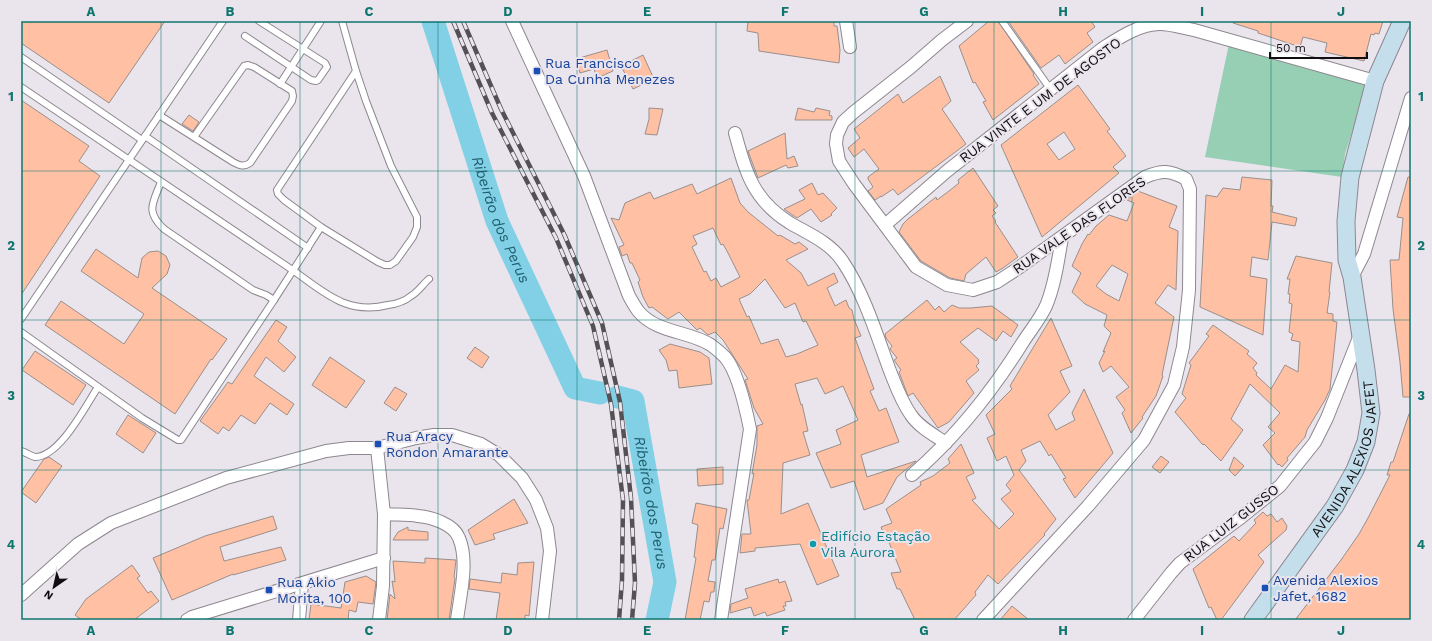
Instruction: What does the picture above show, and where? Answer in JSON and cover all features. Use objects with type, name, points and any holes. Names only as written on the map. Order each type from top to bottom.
[{"type":"main road","name":"AVENIDA ALEXIOS JAFET","points":[[1253,620],[1335,506],[1355,470],[1366,442],[1371,413],[1352,277],[1347,260],[1346,221],[1350,177],[1375,81],[1402,21]]},
{"type":"street","points":[[512,21],[584,176],[629,296],[639,312],[650,321],[710,345],[726,358],[737,379],[746,406],[750,429],[722,620]]},
{"type":"street","points":[[846,21],[850,47]]},
{"type":"street","name":"RUA VALE DAS FLORES","points":[[966,21],[854,112],[844,122],[837,135],[836,144],[839,161],[854,184],[916,267],[947,285],[973,290],[997,282],[1062,238],[1145,177],[1159,172],[1177,173],[1186,179],[1190,189],[1189,290],[1182,347],[1174,385],[1144,440],[1088,506],[983,620]]},
{"type":"street","name":"RUA VINTE E UM DE AGOSTO","points":[[885,225],[947,171],[1103,48],[1116,40],[1153,24],[1162,24],[1200,32],[1375,81]]},
{"type":"street","points":[[1352,277],[1366,247],[1411,98]]},
{"type":"street","points":[[735,133],[741,158],[753,186],[763,202],[789,222],[819,239],[834,251],[843,262],[858,287],[899,394],[911,416],[924,429],[946,443]]},
{"type":"street","points":[[912,475],[946,443],[975,411],[1002,375],[1046,307],[1062,238]]},
{"type":"street","name":"RUA LUIZ GUSSO","points":[[1134,620],[1171,573],[1180,564],[1280,486],[1315,442],[1328,418],[1360,335]]},
{"type":"street","points":[[21,595],[78,544],[111,522],[226,478],[326,451],[349,448],[377,448],[428,436],[452,436],[480,444],[497,454],[522,478],[536,500],[547,528],[550,551],[542,620]]},
{"type":"street","points":[[377,448],[384,514],[383,586],[379,620]]},
{"type":"street","points":[[384,514],[418,516],[436,520],[449,526],[459,537],[464,561],[456,620]]},
{"type":"street","points":[[187,620],[192,617],[218,615],[302,584],[384,558]]},
{"type":"street","points":[[299,620],[302,584]]},
{"type":"lane","points":[[21,319],[223,21]]},
{"type":"lane","points":[[245,36],[311,80],[318,80],[327,67],[325,62],[260,21]]},
{"type":"lane","points":[[342,21],[356,71],[391,166],[416,217],[417,227],[413,236],[396,261],[390,265],[385,265],[321,227],[278,194],[278,190],[356,71]]},
{"type":"lane","points":[[1002,21],[1051,90]]},
{"type":"lane","points":[[280,84],[319,22]]},
{"type":"lane","points":[[21,57],[308,248]]},
{"type":"lane","points":[[159,115],[233,162],[241,166],[246,166],[250,163],[292,100],[292,91],[254,67],[248,65],[244,66],[194,137]]},
{"type":"lane","points":[[21,87],[294,271],[330,297],[349,306],[376,308],[396,304],[411,296],[429,279]]},
{"type":"lane","points":[[161,182],[153,203],[152,214],[156,222],[253,290],[274,300]]},
{"type":"lane","points":[[21,332],[142,418],[178,440],[181,440],[198,417],[294,271],[321,227]]},
{"type":"lane","points":[[21,451],[35,457],[55,448],[65,438],[98,387]]},
{"type":"green space","points":[[1229,44],[1367,85],[1345,154],[1342,177],[1205,157]]},
{"type":"building","points":[[21,21],[165,21],[109,103],[21,43]]},
{"type":"building","points":[[748,21],[834,21],[834,26],[837,26],[840,50],[839,63],[759,51],[758,33],[747,31]]},
{"type":"building","points":[[989,21],[998,21],[1034,74],[1033,75],[1039,84],[993,120],[983,102],[986,101],[975,82],[973,83],[959,46]]},
{"type":"building","points":[[1008,21],[1091,21],[1095,27],[1087,33],[1093,42],[1065,64],[1059,55],[1041,68]]},
{"type":"building","points":[[1234,21],[1383,21],[1379,34],[1371,34],[1364,61],[1325,52],[1327,43],[1303,37],[1300,47],[1258,33],[1258,31],[1233,23]]},
{"type":"building","points":[[607,50],[613,71],[597,78],[594,69],[580,73],[576,59]]},
{"type":"building","points":[[643,55],[654,79],[633,89],[621,66]]},
{"type":"building","points":[[940,76],[951,101],[942,109],[966,144],[898,195],[893,189],[875,200],[868,191],[873,187],[868,177],[879,169],[864,149],[854,157],[848,148],[860,138],[854,129],[898,94],[903,103]]},
{"type":"building","points":[[1078,85],[1110,129],[1107,131],[1126,156],[1113,167],[1119,173],[1042,237],[1001,145]],"holes":[[[1064,132],[1075,149],[1059,160],[1047,144]]]},
{"type":"building","points":[[21,100],[89,146],[79,161],[100,176],[21,295]]},
{"type":"building","points":[[649,108],[663,109],[657,135],[645,134],[649,119]]},
{"type":"building","points":[[798,108],[814,112],[816,108],[830,111],[829,115],[832,116],[832,120],[795,120]]},
{"type":"building","points":[[189,115],[199,122],[193,131],[182,124]]},
{"type":"building","points":[[785,133],[787,159],[794,156],[798,166],[788,168],[786,165],[758,178],[748,151]]},
{"type":"building","points":[[973,168],[998,206],[993,210],[996,213],[992,216],[1018,257],[996,272],[986,257],[966,274],[964,281],[950,278],[921,261],[899,232],[903,224],[908,219],[936,197],[937,200],[949,191],[959,183],[958,180]]},
{"type":"building","points":[[1242,177],[1272,180],[1272,212],[1297,218],[1295,226],[1272,222],[1268,260],[1252,257],[1250,276],[1267,279],[1263,335],[1200,307],[1206,195],[1217,197],[1223,188],[1240,190]]},
{"type":"building","points":[[1408,177],[1411,177],[1411,397],[1403,397],[1393,309],[1390,260],[1399,260],[1403,218],[1397,217]]},
{"type":"building","points":[[731,178],[740,203],[748,212],[778,236],[780,235],[795,244],[799,242],[808,249],[786,260],[801,273],[808,286],[834,273],[838,282],[827,288],[835,306],[846,300],[849,308],[852,310],[861,336],[855,338],[874,389],[870,391],[879,411],[886,408],[899,442],[861,455],[867,477],[916,461],[897,477],[883,503],[864,510],[854,481],[831,488],[816,453],[841,444],[836,430],[858,420],[843,386],[825,394],[817,378],[795,384],[801,405],[802,404],[808,431],[803,432],[810,455],[783,463],[781,514],[808,503],[839,576],[817,585],[800,544],[755,548],[755,551],[740,553],[742,534],[751,534],[747,500],[749,500],[754,473],[752,474],[757,445],[757,426],[763,424],[754,408],[745,380],[748,379],[723,340],[715,332],[708,335],[700,328],[697,330],[679,312],[668,319],[652,307],[649,308],[643,297],[638,282],[640,280],[632,263],[630,263],[627,254],[622,256],[619,247],[624,245],[611,218],[619,220],[625,203],[650,192],[654,199],[692,184],[697,194]],"holes":[[[713,228],[740,277],[721,287],[716,278],[711,281],[706,271],[704,272],[692,247],[697,244],[693,236]],[[765,279],[785,308],[795,303],[803,322],[806,321],[818,345],[786,357],[778,339],[761,344],[749,316],[747,317],[739,299],[750,294]]]},
{"type":"building","points":[[812,183],[818,195],[823,193],[837,208],[831,214],[832,215],[821,222],[811,209],[797,218],[784,209],[805,199],[799,190]]},
{"type":"building","points":[[1138,191],[1177,206],[1169,227],[1178,231],[1176,290],[1168,285],[1155,303],[1174,317],[1163,376],[1156,396],[1142,417],[1143,418],[1131,433],[1122,413],[1125,410],[1116,397],[1129,387],[1111,366],[1103,372],[1099,363],[1111,333],[1104,326],[1107,315],[1085,304],[1072,292],[1081,273],[1072,266],[1082,244],[1088,234],[1089,235],[1096,226],[1109,215],[1127,221],[1134,203],[1127,200]],"holes":[[[1112,265],[1128,274],[1119,301],[1106,294],[1096,286]]]},
{"type":"building","points":[[96,249],[138,278],[142,258],[149,252],[158,251],[166,256],[170,265],[167,274],[152,288],[227,339],[212,360],[211,359],[175,414],[45,325],[61,301],[124,344],[144,314],[81,271]]},
{"type":"building","points":[[1296,256],[1332,263],[1327,313],[1333,314],[1333,321],[1337,322],[1330,389],[1307,430],[1305,437],[1287,458],[1288,460],[1282,467],[1279,464],[1278,465],[1263,445],[1275,433],[1268,427],[1280,413],[1250,384],[1231,419],[1243,430],[1221,461],[1204,444],[1203,445],[1175,412],[1186,398],[1182,394],[1191,365],[1189,363],[1209,336],[1206,334],[1213,325],[1249,351],[1247,354],[1257,363],[1253,368],[1257,373],[1256,375],[1271,389],[1285,365],[1298,372],[1300,342],[1291,340],[1293,334],[1289,332],[1292,304],[1289,303],[1290,294],[1288,294],[1290,279],[1287,279]]},
{"type":"building","points":[[927,300],[935,310],[939,306],[944,312],[952,305],[959,308],[992,306],[1018,325],[1011,337],[1003,331],[996,341],[978,328],[960,342],[979,360],[979,363],[976,366],[979,370],[966,381],[974,393],[949,422],[938,428],[913,393],[908,396],[899,372],[901,370],[894,360],[897,358],[890,349],[892,346],[885,334]]},
{"type":"building","points":[[1051,318],[1072,366],[1060,371],[1070,392],[1048,415],[1056,430],[1075,420],[1072,413],[1084,389],[1113,453],[1075,498],[1063,479],[1066,478],[1051,454],[1049,456],[1040,441],[1021,450],[1026,461],[1019,470],[1056,519],[1044,534],[1045,535],[998,584],[988,575],[975,592],[976,595],[954,620],[915,620],[900,589],[897,589],[891,573],[901,572],[881,527],[892,523],[886,509],[921,485],[920,482],[933,476],[950,463],[948,459],[961,444],[974,473],[966,477],[976,498],[972,500],[999,529],[1014,514],[1001,499],[1011,491],[1006,485],[1014,475],[1006,456],[997,461],[987,438],[995,434],[986,415],[1012,389],[1010,386]]},
{"type":"building","points":[[276,320],[287,327],[278,341],[296,357],[284,372],[266,357],[254,376],[294,404],[287,415],[270,403],[255,424],[241,415],[229,431],[223,427],[218,434],[200,421],[228,382],[232,384]]},
{"type":"building","points":[[670,344],[700,352],[709,358],[712,384],[679,388],[677,370],[669,371],[666,360],[659,350]]},
{"type":"building","points":[[475,347],[489,357],[482,368],[467,358]]},
{"type":"building","points":[[35,351],[86,385],[73,405],[22,370]]},
{"type":"building","points":[[330,357],[365,381],[346,408],[312,385]]},
{"type":"building","points":[[395,387],[407,394],[396,411],[384,403]]},
{"type":"building","points":[[1409,414],[1411,414],[1411,620],[1295,620],[1341,560],[1368,518],[1390,475],[1387,475],[1391,462],[1393,462]]},
{"type":"building","points":[[128,415],[156,433],[143,453],[116,434]]},
{"type":"building","points":[[1161,456],[1169,462],[1160,473],[1152,467]]},
{"type":"building","points":[[49,457],[62,466],[36,503],[21,492],[44,459]]},
{"type":"building","points":[[1234,457],[1244,466],[1235,476],[1229,470]]},
{"type":"building","points":[[723,467],[723,484],[698,486],[697,469]]},
{"type":"building","points":[[514,499],[528,523],[493,534],[495,539],[475,545],[468,530]]},
{"type":"building","points":[[696,503],[727,509],[723,529],[720,528],[715,560],[712,560],[708,581],[715,582],[714,592],[711,592],[709,602],[704,601],[700,620],[685,620],[696,558],[694,557],[698,525],[692,523]]},
{"type":"building","points":[[1263,512],[1267,516],[1271,514],[1277,522],[1282,518],[1287,526],[1286,530],[1258,555],[1264,562],[1221,620],[1217,620],[1211,607],[1209,608],[1193,569],[1234,536],[1239,541],[1256,523],[1254,520]]},
{"type":"building","points":[[273,516],[277,529],[220,547],[224,561],[281,547],[286,560],[233,574],[172,600],[153,558],[205,536]]},
{"type":"building","points":[[408,527],[408,530],[428,532],[428,540],[393,540],[398,532]]},
{"type":"building","points":[[425,558],[456,560],[449,620],[387,620],[390,594],[395,599],[392,581],[395,582],[393,561],[425,563]]},
{"type":"building","points":[[534,562],[529,616],[525,615],[525,620],[496,620],[500,593],[469,589],[470,579],[501,583],[502,573],[517,575],[518,563]]},
{"type":"building","points":[[132,565],[140,576],[137,578],[148,593],[151,591],[159,601],[134,620],[82,620],[75,615],[86,599]]},
{"type":"building","points":[[366,576],[376,582],[373,604],[358,602],[356,612],[349,610],[348,620],[309,620],[311,604],[341,608],[345,582]]},
{"type":"building","points":[[778,579],[779,583],[785,581],[792,601],[785,602],[786,606],[783,606],[785,610],[767,616],[765,612],[754,616],[751,607],[730,613],[731,604],[748,598],[745,589]]},
{"type":"building","points":[[1012,606],[1029,620],[1000,620]]},
{"type":"waterway","name":"Ribeirão dos Perus","points":[[433,21],[497,221],[575,388],[600,393]]},
{"type":"waterway","name":"Ribeirão dos Perus","points":[[618,397],[633,401],[665,582],[657,620]]},
{"type":"railway","points":[[453,21],[492,113],[556,238],[593,326],[611,404],[623,500],[622,580],[619,620]]},
{"type":"railway","points":[[463,21],[501,109],[564,234],[602,323],[620,402],[631,498],[635,583],[632,620]]},
{"type":"place","name":"Rua Francisco Da Cunha Menezes","points":[[537,71]]},
{"type":"place","name":"Rua Aracy Rondon Amarante","points":[[378,444]]},
{"type":"place","name":"Edifício Estação Vila Aurora","points":[[813,544]]},
{"type":"place","name":"Avenida Alexios Jafet, 1682","points":[[1265,588]]},
{"type":"place","name":"Rua Akio Morita, 100","points":[[269,590]]}]
